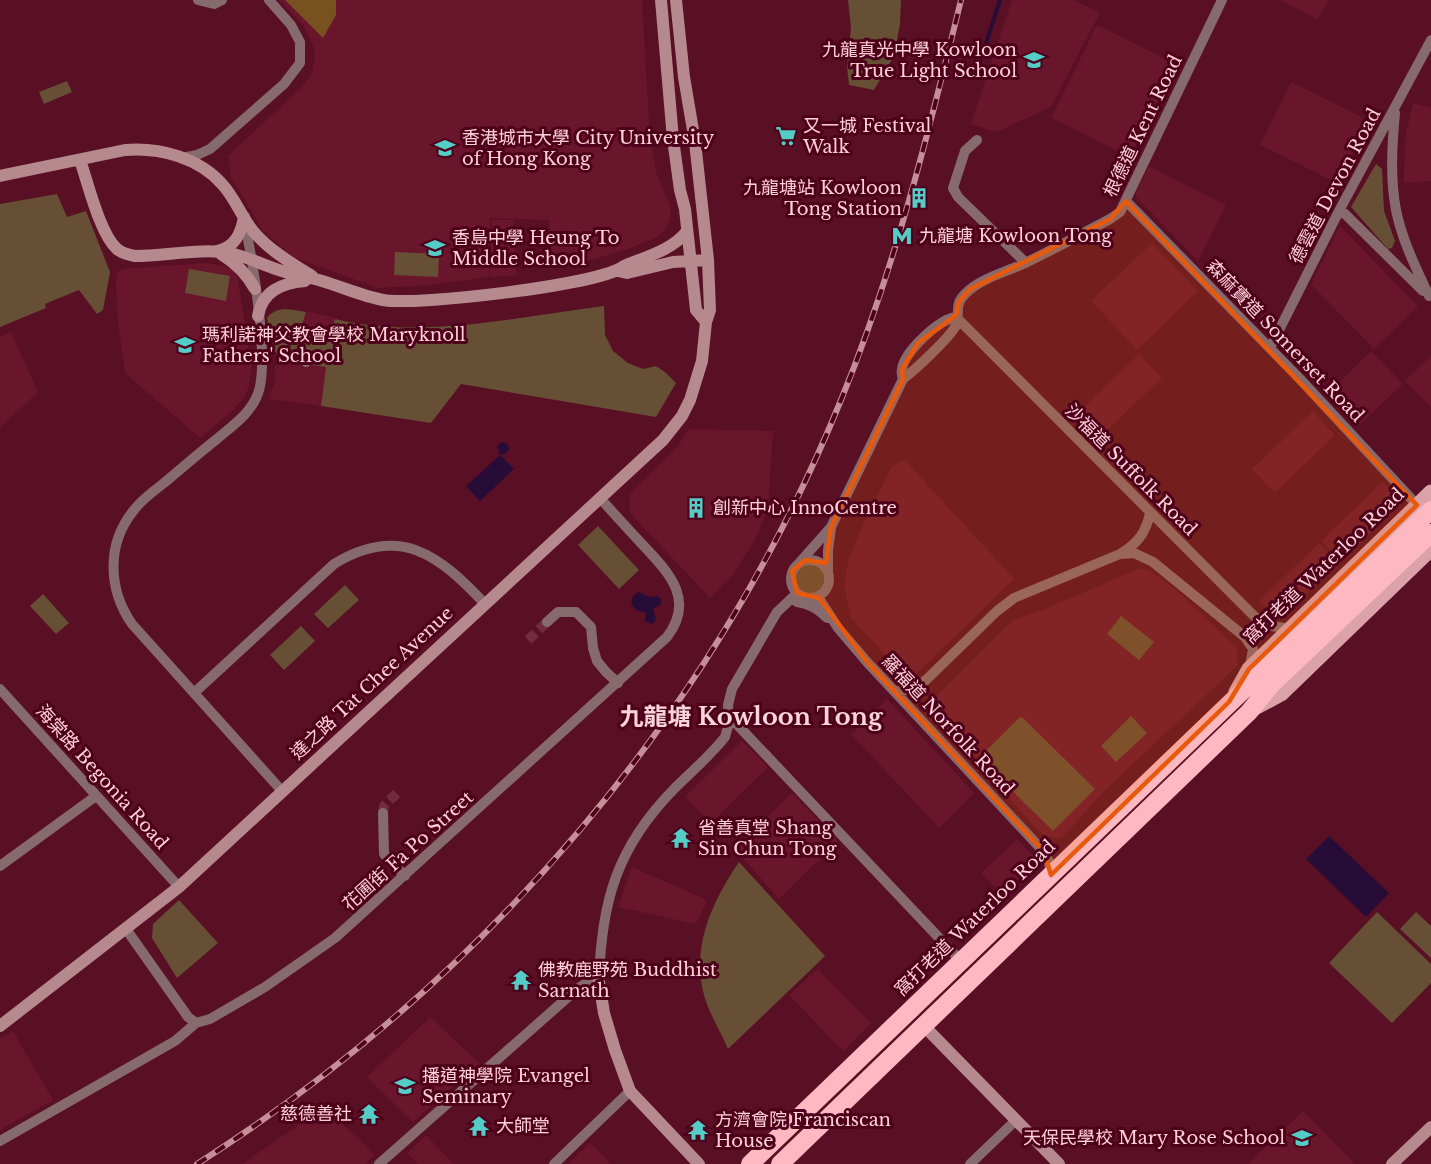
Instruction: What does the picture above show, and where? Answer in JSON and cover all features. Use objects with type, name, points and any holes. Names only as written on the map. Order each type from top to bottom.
[{"type":"highway","name":"窩打老道 Waterloo Road","points":[[750,1164],[1229,702],[1424,508]]},
{"type":"highway","points":[[780,1164],[1249,712],[1272,684],[1431,533]]},
{"type":"highway","points":[[898,1023],[911,1022],[924,1026]]},
{"type":"main road","name":"窩打老道 Waterloo Road","points":[[1229,702],[1249,669],[1424,508],[1431,492]]},
{"type":"main road","points":[[1249,712],[1281,694],[1431,549]]},
{"type":"street","points":[[198,0],[214,4],[222,0]]},
{"type":"street","points":[[182,158],[196,156],[210,149],[284,84],[300,63],[300,42],[291,25],[269,0]]},
{"type":"street","name":"達之路 Tat Chee Avenue","points":[[661,0],[673,140],[696,310],[706,322]]},
{"type":"street","name":"達之路 Tat Chee Avenue","points":[[0,1026],[179,886],[601,499],[663,440],[682,416],[690,400],[702,361],[706,322],[710,310],[708,260],[676,0]]},
{"type":"street","name":"根德道 Kent Road","points":[[903,379],[950,334],[957,324],[959,301],[970,289],[1026,263],[1120,212],[1222,0]]},
{"type":"street","name":"德雲道 Devon Road","points":[[1270,348],[1340,209],[1431,40]]},
{"type":"street","points":[[1396,106],[1391,155],[1396,210],[1405,242],[1430,298]]},
{"type":"street","points":[[977,140],[965,151],[953,188],[958,197],[1026,263]]},
{"type":"street","points":[[0,176],[140,148],[182,158],[194,162],[214,177],[223,186],[253,231],[276,252],[321,281]]},
{"type":"street","points":[[210,149],[209,161],[214,177]]},
{"type":"street","points":[[80,160],[103,225],[116,248],[124,253],[135,256],[215,252],[232,254],[287,273],[381,300],[411,302],[567,284],[618,271],[676,242],[687,231]]},
{"type":"street","name":"森麻實道 Somerset Road","points":[[1126,201],[1424,508]]},
{"type":"street","points":[[1340,209],[1430,298]]},
{"type":"street","points":[[215,252],[225,249],[234,242],[241,231],[244,217]]},
{"type":"street","points":[[244,217],[252,260],[258,316],[263,372],[261,388],[253,406],[240,419],[140,503],[123,526],[114,553],[113,572],[116,590],[126,616],[282,791]]},
{"type":"street","points":[[215,252],[237,266],[248,277],[255,289]]},
{"type":"street","points":[[618,271],[627,273],[673,262],[708,260]]},
{"type":"street","points":[[258,316],[265,297],[274,289],[292,282],[321,281]]},
{"type":"street","points":[[831,527],[828,550],[829,584],[823,594],[807,598],[793,589],[791,577],[795,566],[831,527],[903,379],[902,369],[918,343],[948,319],[952,317],[957,319]]},
{"type":"street","name":"沙福道 Suffolk Road","points":[[957,319],[1257,618],[1272,626],[1291,629]]},
{"type":"street","name":"花圃街 Fa Po Street","points":[[0,1141],[175,1041],[196,1023],[210,1019],[305,961],[335,938],[405,876],[667,637],[676,624],[679,601],[676,587],[665,569],[601,499]]},
{"type":"street","points":[[895,693],[912,689],[926,680],[997,611],[1014,598],[1131,548],[1142,536],[1150,513]]},
{"type":"street","points":[[194,693],[328,569],[348,556],[363,550],[394,546],[425,553],[452,570],[485,604]]},
{"type":"street","points":[[1120,554],[1134,553],[1153,562],[1245,637],[1254,655],[1249,669]]},
{"type":"street","points":[[800,562],[816,561],[828,572]]},
{"type":"street","points":[[699,1164],[630,1091],[607,1023],[599,982],[603,925],[616,876],[631,842],[651,814],[725,736],[728,730],[728,705],[732,689],[780,608],[797,593]]},
{"type":"street","name":"羅福道 Norfolk Road","points":[[818,597],[838,628],[895,693],[1044,852],[1049,862],[1051,875]]},
{"type":"street","points":[[780,608],[791,603],[806,603],[816,608],[838,628]]},
{"type":"street","points":[[547,622],[558,612],[576,612],[591,627],[597,662],[618,682]]},
{"type":"street","name":"海棠路 Begonia Road","points":[[0,689],[179,886]]},
{"type":"street","points":[[0,707],[10,700]]},
{"type":"street","points":[[729,716],[961,961]]},
{"type":"street","points":[[0,866],[96,796]]},
{"type":"street","points":[[383,813],[384,854],[405,876]]},
{"type":"street","points":[[126,929],[188,1017],[196,1023]]},
{"type":"street","points":[[379,1164],[576,990],[589,982],[599,982]]},
{"type":"street","points":[[924,1026],[1059,1164]]},
{"type":"street","points":[[554,1164],[630,1091]]},
{"type":"street","points":[[970,1164],[1015,1120]]},
{"type":"street","points":[[1392,1164],[1431,1126]]},
{"type":"highlighted area","points":[[1126,201],[1417,505],[1249,669],[1229,702],[1051,875],[1044,852],[867,662],[819,598],[797,593],[792,571],[805,560],[826,563],[831,527],[903,379],[902,369],[918,343],[956,315],[959,301],[970,289],[1110,219]]},
{"type":"shaded area","name":"香港城市大學 City University of Hong Kong","points":[[279,0],[642,0],[650,140],[657,175],[671,208],[666,229],[657,237],[628,249],[551,269],[549,220],[490,218],[489,277],[428,285],[378,288],[293,257],[263,231],[231,177],[228,156],[303,86],[312,73],[315,56],[313,45],[303,25]]},
{"type":"shaded area","points":[[285,0],[336,0],[336,15],[323,38]]},
{"type":"shaded area","points":[[848,0],[901,0],[900,24],[894,56],[874,90],[849,85],[847,67],[851,28]]},
{"type":"shaded area","name":"九龍真光中學 Kowloon True Light School","points":[[1012,0],[1074,0],[1100,13],[1051,107],[996,132],[971,124]]},
{"type":"shaded area","points":[[1280,0],[1328,0],[1318,19]]},
{"type":"shaded area","points":[[1097,25],[1175,64],[1130,157],[1051,118]]},
{"type":"shaded area","points":[[67,81],[72,92],[44,104],[39,92]]},
{"type":"shaded area","points":[[1291,82],[1369,121],[1337,183],[1260,145]]},
{"type":"shaded area","points":[[1413,103],[1431,108],[1431,181],[1404,183],[1405,138]]},
{"type":"shaded area","points":[[1376,164],[1382,169],[1384,211],[1395,241],[1392,248],[1388,249],[1351,207]]},
{"type":"shaded area","points":[[1149,166],[1226,205],[1198,261],[1136,197],[1136,192]]},
{"type":"shaded area","points":[[57,194],[67,217],[86,211],[110,272],[103,310],[97,314],[79,290],[45,304],[46,308],[0,327],[0,204]]},
{"type":"shaded area","points":[[492,220],[513,220],[516,275],[490,277]]},
{"type":"shaded area","points":[[1340,226],[1418,306],[1374,349],[1311,284]]},
{"type":"shaded area","points":[[1152,243],[1198,291],[1137,350],[1091,301]]},
{"type":"shaded area","points":[[395,252],[439,254],[438,277],[394,275]]},
{"type":"shaded area","name":"瑪利諾神父教會學校 Maryknoll Fathers' School","points":[[205,263],[227,266],[237,275],[252,367],[249,386],[244,398],[200,438],[125,373],[117,313],[116,276],[123,269]]},
{"type":"shaded area","points":[[189,269],[230,276],[226,301],[185,293]]},
{"type":"shaded area","points":[[604,306],[605,335],[613,351],[628,363],[643,369],[656,366],[676,383],[656,417],[461,384],[431,423],[321,406],[326,367],[282,361],[273,348],[267,318],[280,310],[306,312],[301,329],[329,337],[335,319],[368,325],[436,327]]},
{"type":"shaded area","points":[[307,311],[335,318],[329,337],[301,328]]},
{"type":"shaded area","points":[[11,332],[38,392],[0,428],[0,337]]},
{"type":"shaded area","points":[[1371,351],[1403,384],[1357,427],[1326,395]]},
{"type":"shaded area","points":[[1139,354],[1162,378],[1100,437],[1077,414]]},
{"type":"shaded area","points":[[1431,356],[1431,408],[1405,381]]},
{"type":"shaded area","points":[[282,361],[326,367],[321,406],[269,399],[275,381],[275,366]]},
{"type":"shaded area","points":[[1313,411],[1335,435],[1275,493],[1252,469]]},
{"type":"shaded area","name":"創新中心 InnoCentre","points":[[689,429],[773,431],[768,507],[755,540],[729,580],[710,598],[630,513],[629,494],[678,446]]},
{"type":"shaded area","points":[[502,442],[508,444],[509,450],[500,455],[497,446]]},
{"type":"shaded area","points":[[500,455],[514,469],[480,501],[466,486]]},
{"type":"shaded area","points":[[905,460],[1014,579],[914,676],[899,670],[851,618],[844,585],[849,559],[861,529],[892,466]]},
{"type":"shaded area","points":[[1382,482],[1394,494],[1395,510],[1341,561],[1321,541]]},
{"type":"shaded area","points":[[598,526],[639,570],[619,589],[578,545]]},
{"type":"shaded area","points":[[1319,543],[1339,563],[1284,616],[1274,616],[1259,601]]},
{"type":"shaded area","points":[[809,564],[819,569],[824,579],[819,589],[809,594],[799,589],[794,579],[799,569]]},
{"type":"shaded area","points":[[1141,568],[1152,572],[1176,590],[1237,648],[1238,665],[1101,794],[1061,838],[1045,837],[924,709],[1013,620],[1040,611]]},
{"type":"shaded area","points":[[345,585],[359,600],[328,628],[314,614]]},
{"type":"shaded area","points":[[639,592],[661,599],[661,604],[653,609],[656,620],[652,624],[645,621],[646,613],[636,610],[631,604],[633,596]]},
{"type":"shaded area","points":[[43,594],[69,623],[56,634],[30,606]]},
{"type":"shaded area","points":[[1121,616],[1154,642],[1139,660],[1107,634]]},
{"type":"shaded area","points":[[301,626],[315,641],[284,670],[270,655]]},
{"type":"shaded area","points":[[887,699],[974,793],[939,828],[851,734]]},
{"type":"shaded area","points":[[1131,716],[1147,733],[1116,762],[1101,746]]},
{"type":"shaded area","points":[[1020,717],[1095,789],[1053,831],[981,760],[984,757],[982,755]]},
{"type":"shaded area","points":[[742,741],[768,767],[711,823],[685,797]]},
{"type":"shaded area","points":[[792,793],[838,841],[779,899],[735,849]]},
{"type":"shaded area","points":[[1329,836],[1389,893],[1366,917],[1306,859]]},
{"type":"shaded area","points":[[1017,839],[1037,860],[1002,895],[981,873]]},
{"type":"shaded area","points":[[739,862],[825,956],[728,1049],[708,1007],[702,988],[701,950],[711,914]]},
{"type":"shaded area","points":[[632,867],[707,900],[696,924],[618,907]]},
{"type":"shaded area","points":[[179,900],[218,943],[177,978],[152,938],[153,924]]},
{"type":"shaded area","points":[[1377,912],[1431,964],[1431,983],[1392,1023],[1329,963]]},
{"type":"shaded area","points":[[1416,912],[1431,926],[1431,958],[1400,929]]},
{"type":"shaded area","points":[[818,969],[871,1023],[843,1051],[789,995]]},
{"type":"shaded area","points":[[430,1017],[479,1063],[413,1122],[367,1077]]},
{"type":"shaded area","points":[[13,1031],[53,1100],[0,1130],[0,1039]]},
{"type":"shaded area","points":[[325,1107],[375,1155],[365,1164],[242,1164]]},
{"type":"shaded area","name":"天保民學校 Mary Rose School","points":[[1303,1111],[1355,1164],[1248,1164]]},
{"type":"shaded area","points":[[426,1135],[454,1164],[418,1164],[407,1153]]},
{"type":"shaded area","points":[[590,1143],[611,1164],[568,1164]]},
{"type":"waterway","points":[[980,62],[1000,0]]},
{"type":"tunnel","points":[[528,640],[547,622]]},
{"type":"tunnel","points":[[383,813],[384,806],[400,790]]},
{"type":"railway","points":[[197,1164],[302,1092],[400,1012],[493,925],[578,832],[656,732],[727,627],[788,516],[841,400],[860,351],[894,252],[961,0]]},
{"type":"place","name":"九龍真光中學 Kowloon True Light School","points":[[1034,60]]},
{"type":"place","name":"又一城 Festival Walk","points":[[786,136]]},
{"type":"place","name":"香港城市大學 City University of Hong Kong","points":[[445,148]]},
{"type":"place","name":"九龍塘站 Kowloon Tong Station","points":[[919,198]]},
{"type":"place","name":"九龍塘 Kowloon Tong","points":[[902,236]]},
{"type":"place","name":"香島中學 Heung To Middle School","points":[[435,248]]},
{"type":"place","name":"瑪利諾神父教會學校 Maryknoll Fathers' School","points":[[185,345]]},
{"type":"place","name":"創新中心 InnoCentre","points":[[696,508]]},
{"type":"place","name":"省善真堂 Shang Sin Chun Tong","points":[[681,838]]},
{"type":"place","name":"佛教鹿野苑 Buddhist Sarnath","points":[[521,980]]},
{"type":"place","name":"播道神學院 Evangel Seminary","points":[[405,1086]]},
{"type":"place","name":"慈德善社","points":[[369,1114]]},
{"type":"place","name":"大師堂","points":[[479,1126]]},
{"type":"place","name":"方濟會院 Franciscan House","points":[[698,1130]]},
{"type":"place","name":"天保民學校 Mary Rose School","points":[[1302,1138]]},
{"type":"district","name":"九龍塘 Kowloon Tong","points":[[751,716]]}]
